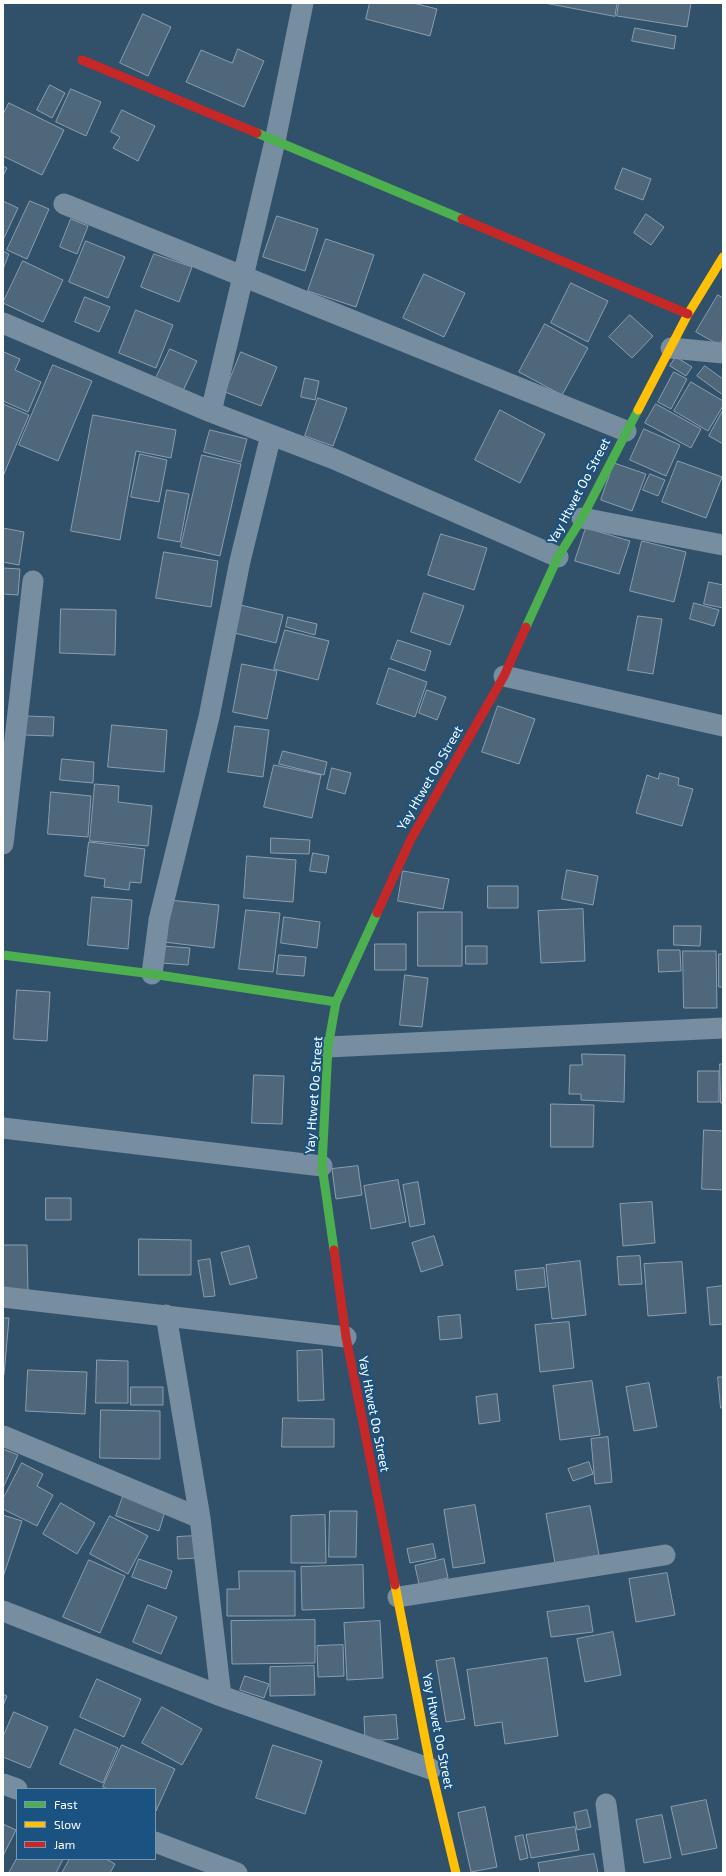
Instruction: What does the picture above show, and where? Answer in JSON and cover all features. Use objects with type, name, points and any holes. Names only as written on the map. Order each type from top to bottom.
[{"type":"street","points":[[211,412],[275,141],[304,3]]},
{"type":"street","points":[[82,60],[688,314]]},
{"type":"street","points":[[64,204],[626,432]]},
{"type":"street","name":"Yay Htwet Oo Street","points":[[456,1873],[431,1770],[346,1337],[322,1166],[328,1048],[336,1002],[411,839],[504,676],[558,557],[582,518],[688,314],[723,257]]},
{"type":"street","points":[[3,323],[211,412],[334,459],[558,557]]},
{"type":"street","points":[[671,348],[723,353]]},
{"type":"street","points":[[152,974],[159,920],[209,717],[240,561],[271,435]]},
{"type":"street","points":[[582,518],[723,545]]},
{"type":"street","points":[[3,844],[33,581]]},
{"type":"street","points":[[504,676],[723,726]]},
{"type":"street","points":[[3,955],[152,974],[336,1002]]},
{"type":"street","points":[[328,1048],[723,1028]]},
{"type":"street","points":[[3,1128],[322,1166]]},
{"type":"street","points":[[3,1297],[346,1337]]},
{"type":"street","points":[[166,1315],[200,1518],[221,1696]]},
{"type":"street","points":[[3,1436],[200,1518]]},
{"type":"street","points":[[398,1597],[665,1555]]},
{"type":"street","points":[[3,1611],[221,1696],[431,1770]]},
{"type":"street","points":[[3,1784],[16,1789]]},
{"type":"street","points":[[606,1804],[615,1873]]},
{"type":"street","points":[[156,1842],[237,1873]]},
{"type":"building","points":[[370,3],[413,3],[437,9],[430,36],[366,19]]},
{"type":"building","points":[[545,3],[617,3],[615,16]]},
{"type":"building","points":[[619,3],[691,3],[687,27],[617,16]]},
{"type":"building","points":[[143,14],[171,27],[148,76],[120,63]]},
{"type":"building","points":[[635,28],[676,36],[674,49],[632,41]]},
{"type":"building","points":[[238,49],[264,61],[244,107],[186,82],[201,50],[232,63]]},
{"type":"building","points":[[50,85],[65,93],[52,118],[37,110]]},
{"type":"building","points":[[71,89],[101,102],[86,136],[56,122]]},
{"type":"building","points":[[9,103],[64,130],[42,175],[3,156],[3,115]]},
{"type":"building","points":[[122,110],[155,126],[138,161],[113,148],[120,137],[111,132]]},
{"type":"building","points":[[3,166],[7,168],[3,176]]},
{"type":"building","points":[[623,168],[651,179],[643,200],[615,189]]},
{"type":"building","points":[[3,201],[18,208],[3,240]]},
{"type":"building","points":[[30,201],[49,209],[27,259],[7,250]]},
{"type":"building","points":[[646,214],[664,227],[651,245],[634,233]]},
{"type":"building","points":[[277,216],[318,229],[305,271],[263,257]]},
{"type":"building","points":[[71,219],[88,226],[77,254],[60,247]]},
{"type":"building","points":[[326,239],[374,255],[356,307],[308,291]]},
{"type":"building","points":[[86,241],[125,257],[108,298],[69,282]]},
{"type":"building","points":[[3,251],[9,254],[3,269]]},
{"type":"building","points":[[154,254],[192,267],[179,302],[141,287]]},
{"type":"building","points":[[23,261],[63,280],[43,322],[3,303]]},
{"type":"building","points":[[424,274],[465,293],[444,337],[403,318]]},
{"type":"building","points":[[571,283],[608,301],[588,342],[551,323]]},
{"type":"building","points":[[718,295],[723,298],[723,339],[719,345],[696,332]]},
{"type":"building","points":[[85,297],[110,307],[99,332],[75,322]]},
{"type":"building","points":[[136,310],[173,325],[156,368],[119,353]]},
{"type":"building","points":[[630,315],[653,336],[632,358],[609,337]]},
{"type":"building","points":[[545,324],[588,348],[562,395],[519,372]]},
{"type":"building","points":[[170,349],[197,361],[182,393],[155,380]]},
{"type":"building","points":[[4,352],[20,359],[15,370],[41,382],[28,412],[3,401]]},
{"type":"building","points":[[241,352],[277,367],[261,406],[225,392]]},
{"type":"building","points":[[676,357],[692,367],[686,376],[670,366]]},
{"type":"building","points":[[53,365],[92,381],[58,461],[19,445]]},
{"type":"building","points":[[705,366],[723,379],[723,395],[697,376]]},
{"type":"building","points":[[674,372],[687,379],[671,409],[658,402]]},
{"type":"building","points":[[305,378],[319,381],[315,400],[301,397]]},
{"type":"building","points":[[691,382],[723,401],[723,406],[708,431],[674,411]]},
{"type":"building","points":[[318,398],[347,408],[333,446],[305,436]]},
{"type":"building","points":[[3,404],[29,415],[3,476]]},
{"type":"building","points":[[656,404],[701,429],[691,448],[645,423]]},
{"type":"building","points":[[500,410],[545,434],[520,483],[475,460]]},
{"type":"building","points":[[723,410],[723,444],[709,436]]},
{"type":"building","points":[[93,415],[176,430],[171,458],[136,451],[120,540],[71,531]]},
{"type":"building","points":[[644,429],[680,445],[666,476],[630,460]]},
{"type":"building","points":[[210,430],[247,439],[241,462],[204,452]]},
{"type":"building","points":[[140,454],[167,460],[159,502],[131,497]]},
{"type":"building","points":[[202,455],[241,464],[220,556],[181,547]]},
{"type":"building","points":[[678,461],[722,477],[706,518],[662,502]]},
{"type":"building","points":[[614,463],[646,474],[632,511],[601,500]]},
{"type":"building","points":[[650,474],[665,480],[658,496],[643,490]]},
{"type":"building","points":[[167,490],[189,494],[180,542],[158,538]]},
{"type":"building","points":[[3,528],[24,532],[19,565],[3,562]]},
{"type":"building","points":[[586,528],[630,541],[619,574],[575,561]]},
{"type":"building","points":[[441,534],[487,548],[474,590],[428,575]]},
{"type":"building","points":[[642,541],[686,552],[674,602],[630,591]]},
{"type":"building","points":[[164,552],[218,561],[211,607],[156,598]]},
{"type":"building","points":[[3,568],[20,569],[18,595],[3,594]]},
{"type":"building","points":[[709,582],[723,585],[723,608],[704,604]]},
{"type":"building","points":[[424,593],[464,606],[450,645],[411,632]]},
{"type":"building","points":[[694,603],[719,610],[714,626],[690,619]]},
{"type":"building","points":[[236,604],[283,615],[276,643],[230,632]]},
{"type":"building","points":[[61,609],[116,610],[115,655],[60,653]]},
{"type":"building","points":[[638,616],[662,619],[653,674],[628,670]]},
{"type":"building","points":[[288,617],[317,624],[315,635],[286,627]]},
{"type":"building","points":[[285,630],[329,641],[318,680],[274,669]]},
{"type":"building","points":[[398,640],[431,651],[425,671],[391,659]]},
{"type":"building","points":[[242,664],[277,671],[267,719],[233,712]]},
{"type":"building","points":[[389,668],[427,682],[415,717],[377,704]]},
{"type":"building","points":[[427,690],[446,697],[437,720],[419,713]]},
{"type":"building","points":[[498,706],[535,719],[519,764],[482,752]]},
{"type":"building","points":[[26,716],[54,717],[53,736],[25,735]]},
{"type":"building","points":[[112,725],[167,730],[164,772],[108,767]]},
{"type":"building","points":[[235,726],[269,730],[263,777],[228,772]]},
{"type":"building","points":[[283,751],[327,762],[324,775],[279,764]]},
{"type":"building","points":[[62,759],[94,762],[93,783],[60,780]]},
{"type":"building","points":[[274,765],[321,775],[312,818],[264,807]]},
{"type":"building","points":[[332,768],[351,773],[345,794],[327,789]]},
{"type":"building","points":[[660,773],[679,778],[678,785],[693,789],[682,826],[636,813],[647,775],[658,779]]},
{"type":"building","points":[[95,784],[119,786],[118,802],[152,806],[148,846],[90,841]]},
{"type":"building","points":[[51,792],[91,796],[88,837],[48,834]]},
{"type":"building","points":[[271,838],[310,840],[309,854],[271,853]]},
{"type":"building","points":[[89,842],[145,849],[141,883],[130,882],[129,890],[104,887],[105,879],[85,876]]},
{"type":"building","points":[[313,853],[329,856],[326,873],[310,871]]},
{"type":"building","points":[[247,856],[296,860],[293,902],[244,898]]},
{"type":"building","points":[[567,870],[598,876],[593,905],[562,899]]},
{"type":"building","points":[[403,871],[449,879],[443,909],[398,901]]},
{"type":"building","points":[[488,886],[518,886],[518,908],[488,908]]},
{"type":"building","points":[[92,897],[132,900],[128,949],[88,945]]},
{"type":"building","points":[[169,900],[219,905],[214,948],[164,942]]},
{"type":"building","points":[[583,909],[585,961],[541,963],[538,911]]},
{"type":"building","points":[[246,910],[280,913],[273,972],[239,969]]},
{"type":"building","points":[[418,912],[462,912],[462,966],[418,966]]},
{"type":"building","points":[[284,917],[320,922],[317,948],[281,943]]},
{"type":"building","points":[[674,926],[701,926],[700,946],[674,945]]},
{"type":"building","points":[[375,944],[406,944],[406,970],[375,970]]},
{"type":"building","points":[[163,946],[190,948],[188,965],[162,963]]},
{"type":"building","points":[[466,946],[487,946],[487,964],[466,964]]},
{"type":"building","points":[[658,950],[680,950],[681,971],[659,972]]},
{"type":"building","points":[[683,951],[716,951],[717,1008],[684,1008]]},
{"type":"building","points":[[719,954],[723,954],[723,987],[719,987]]},
{"type":"building","points":[[279,955],[306,957],[304,976],[277,974]]},
{"type":"building","points":[[405,975],[428,978],[422,1027],[400,1025]]},
{"type":"building","points":[[17,990],[50,992],[47,1041],[14,1039]]},
{"type":"building","points":[[582,1054],[625,1055],[624,1102],[581,1100],[581,1094],[569,1094],[570,1065],[582,1065]]},
{"type":"building","points":[[720,1064],[723,1064],[723,1103],[721,1103]]},
{"type":"building","points":[[698,1071],[719,1071],[719,1102],[698,1102]]},
{"type":"building","points":[[254,1075],[284,1076],[282,1124],[252,1123]]},
{"type":"building","points":[[551,1104],[594,1105],[593,1147],[551,1147]]},
{"type":"building","points":[[704,1130],[723,1131],[723,1190],[702,1189]]},
{"type":"building","points":[[358,1166],[362,1195],[336,1199],[332,1169]]},
{"type":"building","points":[[398,1180],[406,1222],[371,1229],[364,1186]]},
{"type":"building","points":[[418,1182],[425,1224],[410,1227],[403,1185]]},
{"type":"building","points":[[46,1198],[71,1198],[71,1220],[46,1220]]},
{"type":"building","points":[[652,1202],[655,1243],[623,1246],[620,1204]]},
{"type":"building","points":[[434,1236],[443,1265],[421,1272],[412,1243]]},
{"type":"building","points":[[139,1239],[191,1240],[191,1275],[139,1275]]},
{"type":"building","points":[[3,1245],[27,1245],[28,1291],[3,1291]]},
{"type":"building","points":[[249,1246],[257,1278],[230,1285],[221,1253]]},
{"type":"building","points":[[640,1256],[642,1284],[619,1285],[617,1257]]},
{"type":"building","points":[[210,1259],[215,1296],[204,1297],[198,1261]]},
{"type":"building","points":[[580,1261],[586,1315],[552,1319],[546,1265]]},
{"type":"building","points":[[682,1262],[686,1313],[648,1316],[644,1264]]},
{"type":"building","points":[[544,1268],[546,1287],[517,1290],[515,1271]]},
{"type":"building","points":[[723,1286],[723,1324],[710,1325],[707,1288]]},
{"type":"building","points":[[460,1315],[462,1338],[440,1340],[438,1317]]},
{"type":"building","points":[[3,1318],[9,1318],[4,1375],[3,1375]]},
{"type":"building","points":[[569,1322],[574,1368],[540,1372],[535,1325]]},
{"type":"building","points":[[322,1350],[324,1400],[298,1401],[297,1351]]},
{"type":"building","points":[[97,1360],[128,1361],[128,1403],[96,1403]]},
{"type":"building","points":[[28,1370],[87,1372],[85,1414],[26,1411]]},
{"type":"building","points":[[718,1377],[723,1377],[723,1408],[721,1408]]},
{"type":"building","points":[[592,1381],[600,1435],[560,1440],[553,1386]]},
{"type":"building","points":[[649,1383],[657,1427],[634,1431],[626,1387]]},
{"type":"building","points":[[131,1387],[163,1387],[163,1405],[131,1405]]},
{"type":"building","points":[[497,1394],[500,1421],[479,1424],[476,1397]]},
{"type":"building","points":[[101,1410],[160,1411],[160,1459],[100,1458]]},
{"type":"building","points":[[283,1418],[334,1419],[334,1447],[282,1447]]},
{"type":"building","points":[[608,1437],[612,1482],[595,1484],[591,1439]]},
{"type":"building","points":[[3,1449],[18,1455],[3,1488]]},
{"type":"building","points":[[589,1462],[593,1474],[573,1481],[568,1469]]},
{"type":"building","points":[[22,1463],[43,1474],[37,1486],[53,1495],[37,1526],[3,1509],[3,1499]]},
{"type":"building","points":[[124,1494],[166,1508],[159,1531],[116,1516]]},
{"type":"building","points":[[61,1503],[95,1523],[77,1554],[43,1534]]},
{"type":"building","points":[[475,1505],[485,1563],[453,1568],[444,1510]]},
{"type":"building","points":[[590,1506],[599,1555],[555,1563],[546,1514]]},
{"type":"building","points":[[330,1511],[357,1511],[356,1557],[329,1557]]},
{"type":"building","points":[[3,1515],[22,1521],[3,1577]]},
{"type":"building","points":[[325,1515],[326,1563],[291,1563],[291,1516]]},
{"type":"building","points":[[110,1516],[148,1536],[128,1574],[90,1554]]},
{"type":"building","points":[[196,1536],[196,1558],[178,1559],[177,1537]]},
{"type":"building","points":[[433,1544],[436,1558],[410,1563],[407,1549]]},
{"type":"building","points":[[139,1559],[172,1571],[166,1589],[132,1577]]},
{"type":"building","points":[[444,1559],[448,1578],[419,1584],[415,1566]]},
{"type":"building","points":[[89,1560],[125,1576],[100,1633],[63,1617]]},
{"type":"building","points":[[363,1565],[364,1608],[302,1610],[301,1567]]},
{"type":"building","points":[[239,1571],[295,1571],[295,1616],[227,1616],[227,1589],[239,1589]]},
{"type":"building","points":[[667,1573],[675,1615],[636,1622],[629,1579]]},
{"type":"building","points":[[148,1605],[177,1617],[161,1654],[133,1642]]},
{"type":"building","points":[[589,1606],[593,1632],[551,1637],[547,1612]]},
{"type":"building","points":[[315,1620],[315,1663],[232,1664],[231,1621]]},
{"type":"building","points":[[380,1621],[383,1678],[347,1680],[344,1623]]},
{"type":"building","points":[[613,1632],[621,1675],[585,1682],[577,1639]]},
{"type":"building","points":[[343,1645],[344,1676],[318,1677],[317,1646]]},
{"type":"building","points":[[454,1658],[465,1719],[446,1722],[436,1661]]},
{"type":"building","points":[[547,1658],[558,1736],[505,1744],[502,1722],[475,1726],[467,1670]]},
{"type":"building","points":[[314,1666],[315,1695],[270,1696],[270,1667]]},
{"type":"building","points":[[245,1676],[269,1684],[264,1698],[240,1690]]},
{"type":"building","points":[[97,1679],[141,1699],[124,1737],[80,1717]]},
{"type":"building","points":[[3,1694],[7,1696],[3,1706]]},
{"type":"building","points":[[162,1707],[202,1729],[182,1765],[142,1743]]},
{"type":"building","points":[[14,1712],[48,1727],[30,1768],[3,1757],[3,1737]]},
{"type":"building","points":[[396,1715],[398,1739],[365,1741],[364,1717]]},
{"type":"building","points":[[75,1729],[118,1748],[103,1783],[60,1764]]},
{"type":"building","points":[[122,1745],[175,1769],[156,1811],[156,1788],[103,1787]]},
{"type":"building","points":[[273,1745],[322,1761],[305,1814],[256,1798]]},
{"type":"building","points":[[706,1800],[717,1848],[682,1855],[671,1807]]},
{"type":"building","points":[[485,1807],[497,1867],[471,1872],[458,1813]]},
{"type":"building","points":[[587,1810],[591,1827],[577,1830],[574,1813]]},
{"type":"building","points":[[662,1815],[671,1858],[644,1863],[636,1820]]},
{"type":"building","points":[[3,1824],[16,1830],[3,1856]]},
{"type":"building","points":[[575,1827],[579,1850],[531,1858],[526,1835]]},
{"type":"building","points":[[523,1835],[528,1858],[520,1860],[515,1837]]},
{"type":"building","points":[[594,1854],[598,1873],[540,1873],[538,1863]]},
{"type":"building","points":[[16,1860],[62,1860],[56,1873],[9,1873]]},
{"type":"building","points":[[69,1860],[108,1860],[115,1864],[110,1873],[62,1873]]},
{"type":"traffic: fast","points":[[257,133],[462,219]]},
{"type":"traffic: fast","points":[[526,627],[558,557],[582,518],[638,410]]},
{"type":"traffic: fast","points":[[334,1250],[322,1166],[328,1047],[336,1002],[377,913]]},
{"type":"traffic: fast","points":[[3,955],[152,974],[336,1002]]},
{"type":"traffic: slow","points":[[638,410],[688,314],[723,257]]},
{"type":"traffic: slow","points":[[395,1585],[431,1769],[456,1873]]},
{"type":"traffic: jam","points":[[82,60],[257,133]]},
{"type":"traffic: jam","points":[[462,219],[688,314]]},
{"type":"traffic: jam","points":[[377,913],[411,839],[504,676],[526,627]]},
{"type":"traffic: jam","points":[[334,1250],[346,1337],[395,1585]]}]
